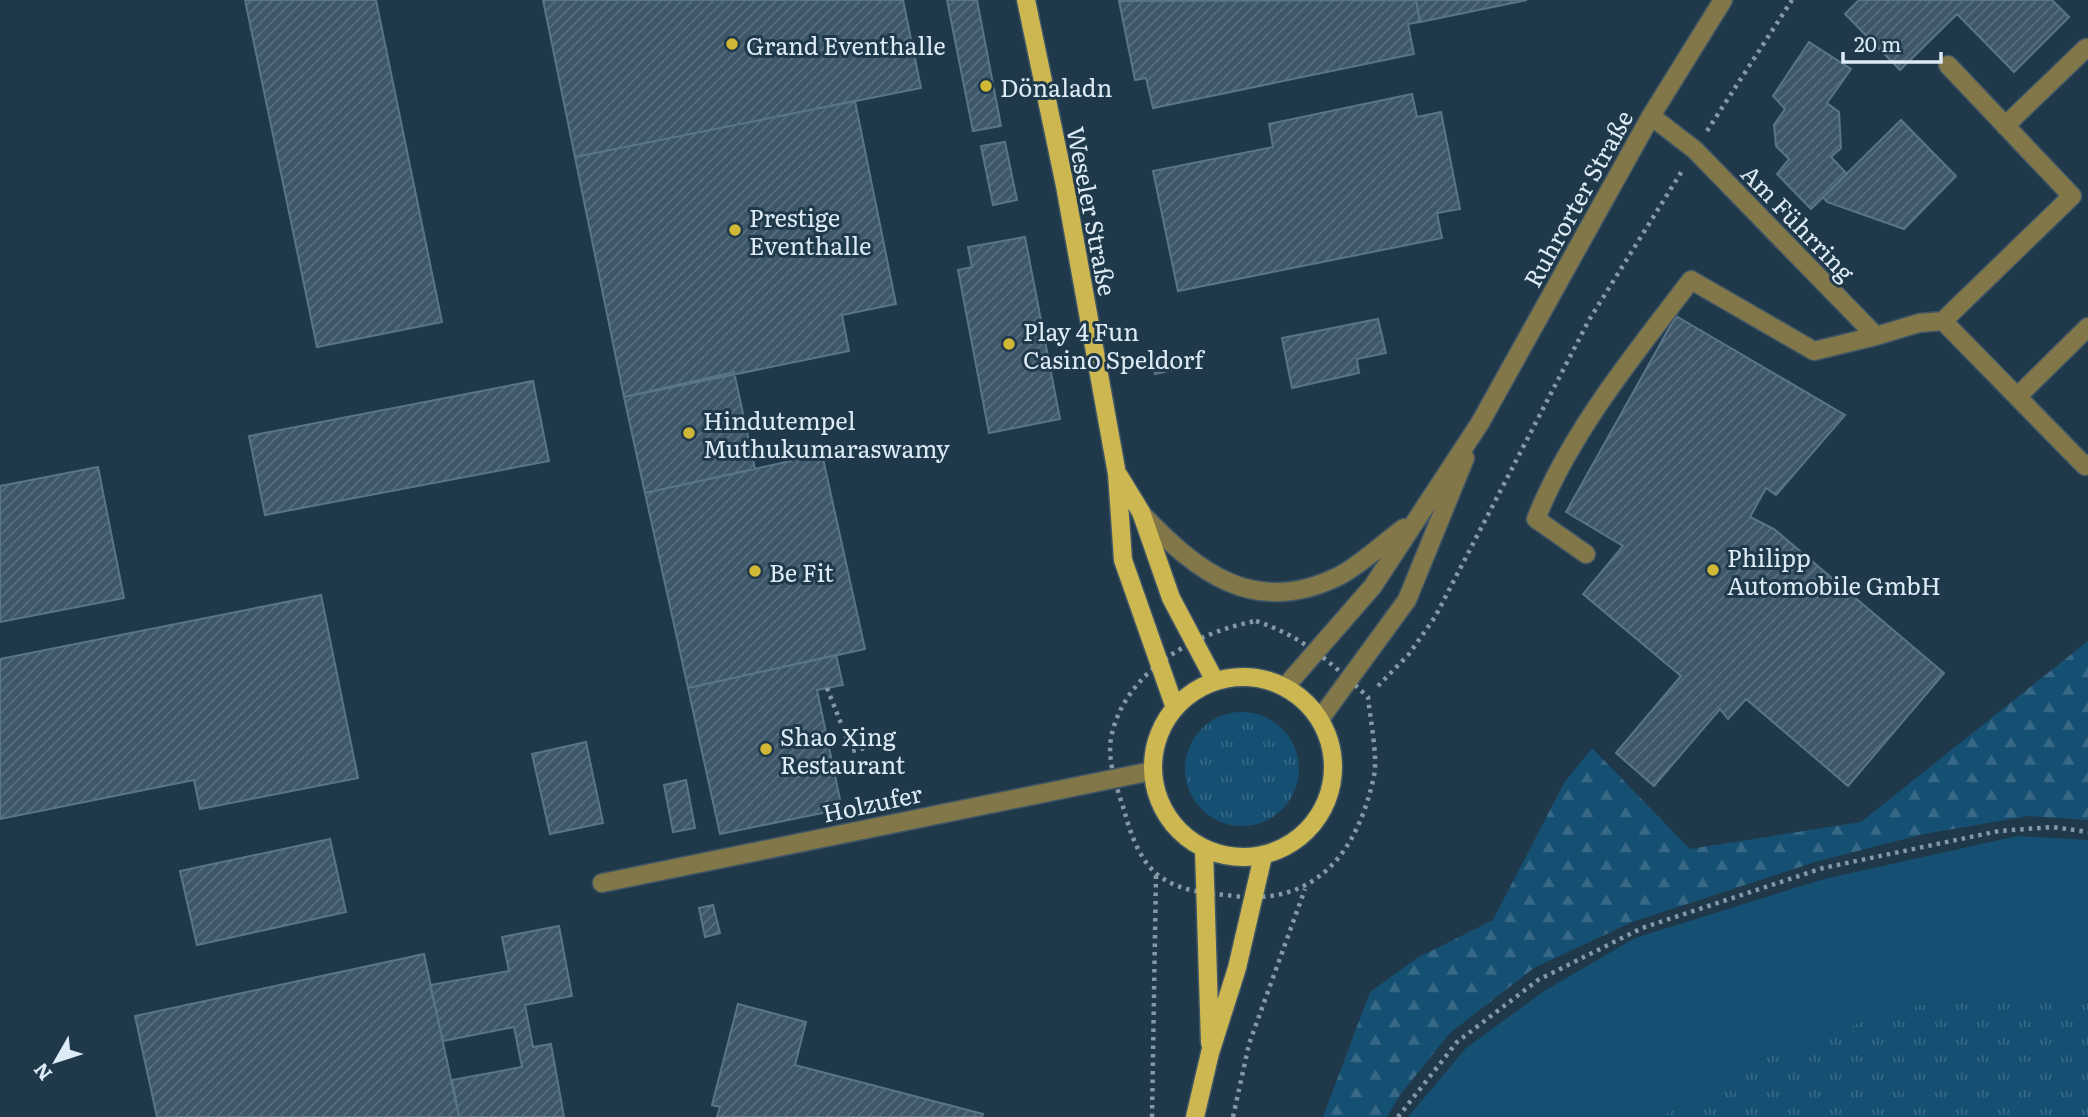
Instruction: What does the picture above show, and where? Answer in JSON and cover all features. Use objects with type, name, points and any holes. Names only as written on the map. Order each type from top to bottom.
[{"type":"main road","name":"Weseler Straße","points":[[1026,0],[1065,186],[1117,474],[1123,560],[1175,708]]},
{"type":"main road","name":"Weseler Straße","points":[[1117,474],[1140,512],[1171,598],[1215,681]]},
{"type":"main road","points":[[1238,677],[1262,678],[1285,687],[1304,700],[1320,719],[1331,746],[1334,774],[1327,802],[1312,827],[1290,846],[1263,856],[1233,858],[1204,849],[1183,836],[1167,817],[1156,795],[1152,771],[1154,748],[1162,726],[1175,708],[1193,692],[1215,681],[1238,677]]},
{"type":"main road","points":[[1204,849],[1210,1053]]},
{"type":"main road","points":[[1195,1117],[1210,1053],[1237,968],[1263,856]]},
{"type":"street","name":"Ruhrorter Straße","points":[[1285,687],[1373,586],[1480,422],[1651,116],[1723,0]]},
{"type":"street","points":[[2005,126],[2086,48]]},
{"type":"street","points":[[1586,554],[1536,519],[1554,474],[1629,362],[1691,280],[1814,351],[1919,323],[1942,321],[2073,196],[1948,65]]},
{"type":"street","name":"Am Führring","points":[[1651,116],[1695,150],[1876,336]]},
{"type":"street","points":[[1942,321],[2085,466],[2088,464]]},
{"type":"street","points":[[2018,396],[2088,327]]},
{"type":"street","name":"Ruhrorter Straße","points":[[1320,719],[1407,600],[1480,422]]},
{"type":"street","name":"Ruhrorter Straße","points":[[1140,512],[1172,546],[1206,572],[1234,586],[1262,591],[1297,589],[1339,575],[1413,522]]},
{"type":"street","name":"Holzufer","points":[[602,883],[1152,771]]},
{"type":"path","points":[[1368,697],[1409,654],[1435,617],[1589,320],[1792,0]]},
{"type":"path","points":[[1256,621],[1289,632],[1317,650],[1368,697],[1374,774],[1364,807],[1348,845],[1336,863],[1305,889],[1253,898],[1182,889],[1156,874],[1133,841],[1113,777],[1111,738],[1124,705],[1160,662],[1191,640],[1224,626],[1256,621]]},
{"type":"path","points":[[827,688],[852,751],[888,743]]},
{"type":"path","points":[[1398,1117],[1457,1042],[1538,980],[1642,928],[1836,865],[1999,831],[2053,827],[2088,832]]},
{"type":"path","points":[[1152,1117],[1156,874]]},
{"type":"path","points":[[1233,1117],[1250,1044],[1305,889]]},
{"type":"green space","points":[[2088,641],[2088,820],[2029,816],[1924,834],[1815,862],[1632,922],[1534,968],[1450,1033],[1400,1095],[1387,1117],[1323,1117],[1370,992],[1417,958],[1493,920],[1564,783],[1592,748],[1690,849],[1861,822]]},
{"type":"green space","points":[[1242,712],[1264,716],[1282,729],[1295,747],[1299,769],[1295,791],[1282,809],[1264,822],[1242,826],[1220,822],[1202,809],[1189,791],[1185,769],[1189,747],[1202,729],[1220,716]]},
{"type":"green space","points":[[2017,836],[2088,840],[2088,1003],[2066,995],[1905,1006],[1764,1058],[1661,1117],[1408,1117],[1466,1048],[1544,991],[1635,938],[1824,879]]},
{"type":"green space","points":[[2066,995],[2088,1003],[2088,1117],[1661,1117],[1764,1058],[1905,1006]]},
{"type":"building","points":[[245,0],[376,0],[442,322],[317,347]]},
{"type":"building","name":"Grand Eventhalle","points":[[543,0],[903,0],[921,88],[575,157]]},
{"type":"building","points":[[947,0],[977,0],[1001,126],[973,131]]},
{"type":"building","points":[[1416,0],[1420,22],[1408,24],[1414,54],[1153,108],[1146,78],[1135,80],[1119,1]]},
{"type":"building","points":[[1416,0],[1527,0],[1420,22]]},
{"type":"building","points":[[1859,0],[2052,0],[2069,17],[2014,72],[1957,14],[1900,70],[1845,14]]},
{"type":"building","points":[[1809,42],[1851,69],[1827,103],[1839,112],[1841,148],[1831,157],[1847,174],[1811,209],[1777,174],[1789,159],[1776,146],[1774,125],[1785,109],[1773,96]]},
{"type":"building","points":[[1412,94],[1417,117],[1441,112],[1460,209],[1437,213],[1442,238],[1178,291],[1153,171],[1273,147],[1269,124]]},
{"type":"building","name":"Prestige Eventhalle","points":[[855,101],[896,304],[842,315],[849,351],[624,397],[575,157]]},
{"type":"building","points":[[1901,120],[1956,176],[1904,229],[1827,202],[1823,197]]},
{"type":"building","points":[[1005,142],[1017,200],[993,205],[981,146]]},
{"type":"building","name":"Play 4 Fun Casino Speldorf","points":[[1025,237],[1060,419],[989,433],[958,270],[972,267],[968,247]]},
{"type":"building","name":"Philipp Automobile GmbH","points":[[1676,316],[1845,415],[1776,495],[1766,488],[1750,517],[1774,529],[1944,673],[1848,786],[1746,699],[1728,719],[1720,709],[1654,786],[1616,753],[1681,676],[1583,594],[1623,546],[1566,512]]},
{"type":"building","points":[[1378,319],[1386,353],[1357,359],[1359,373],[1292,388],[1282,338]]},
{"type":"building","points":[[1168,355],[1169,358],[1177,356],[1181,368],[1155,374],[1151,358]]},
{"type":"building","name":"Hindutempel Muthukumaraswamy","points":[[734,372],[755,469],[645,493],[624,397]]},
{"type":"building","points":[[533,381],[549,461],[265,515],[249,436]]},
{"type":"building","name":"Be Fit","points":[[822,454],[865,649],[688,688],[645,493]]},
{"type":"building","points":[[98,467],[124,598],[0,622],[0,486]]},
{"type":"building","points":[[321,595],[358,778],[200,809],[194,780],[0,819],[0,659]]},
{"type":"building","name":"Shao Xing Restaurant","points":[[836,655],[843,685],[817,690],[842,809],[720,834],[688,688]]},
{"type":"building","points":[[586,742],[603,823],[550,834],[532,754]]},
{"type":"building","points":[[686,780],[695,828],[673,832],[664,785]]},
{"type":"building","points":[[330,839],[346,912],[197,945],[180,871]]},
{"type":"building","points":[[713,905],[720,933],[705,937],[699,908]]},
{"type":"building","points":[[559,926],[572,996],[525,1005],[533,1047],[551,1044],[564,1117],[459,1117],[452,1080],[522,1067],[514,1027],[443,1041],[430,985],[509,971],[502,937]]},
{"type":"building","points":[[424,954],[459,1117],[157,1117],[135,1016]]},
{"type":"building","points":[[738,1004],[806,1022],[795,1065],[983,1114],[982,1117],[717,1117],[720,1107],[712,1105]]},
{"type":"place","name":"Grand Eventhalle","points":[[732,44]]},
{"type":"place","name":"Dönaladn","points":[[986,86]]},
{"type":"place","name":"Prestige Eventhalle","points":[[735,230]]},
{"type":"place","name":"Play 4 Fun Casino Speldorf","points":[[1009,344]]},
{"type":"place","name":"Hindutempel Muthukumaraswamy","points":[[689,433]]},
{"type":"place","name":"Philipp Automobile GmbH","points":[[1713,570]]},
{"type":"place","name":"Be Fit","points":[[755,571]]},
{"type":"place","name":"Shao Xing Restaurant","points":[[766,749]]}]
